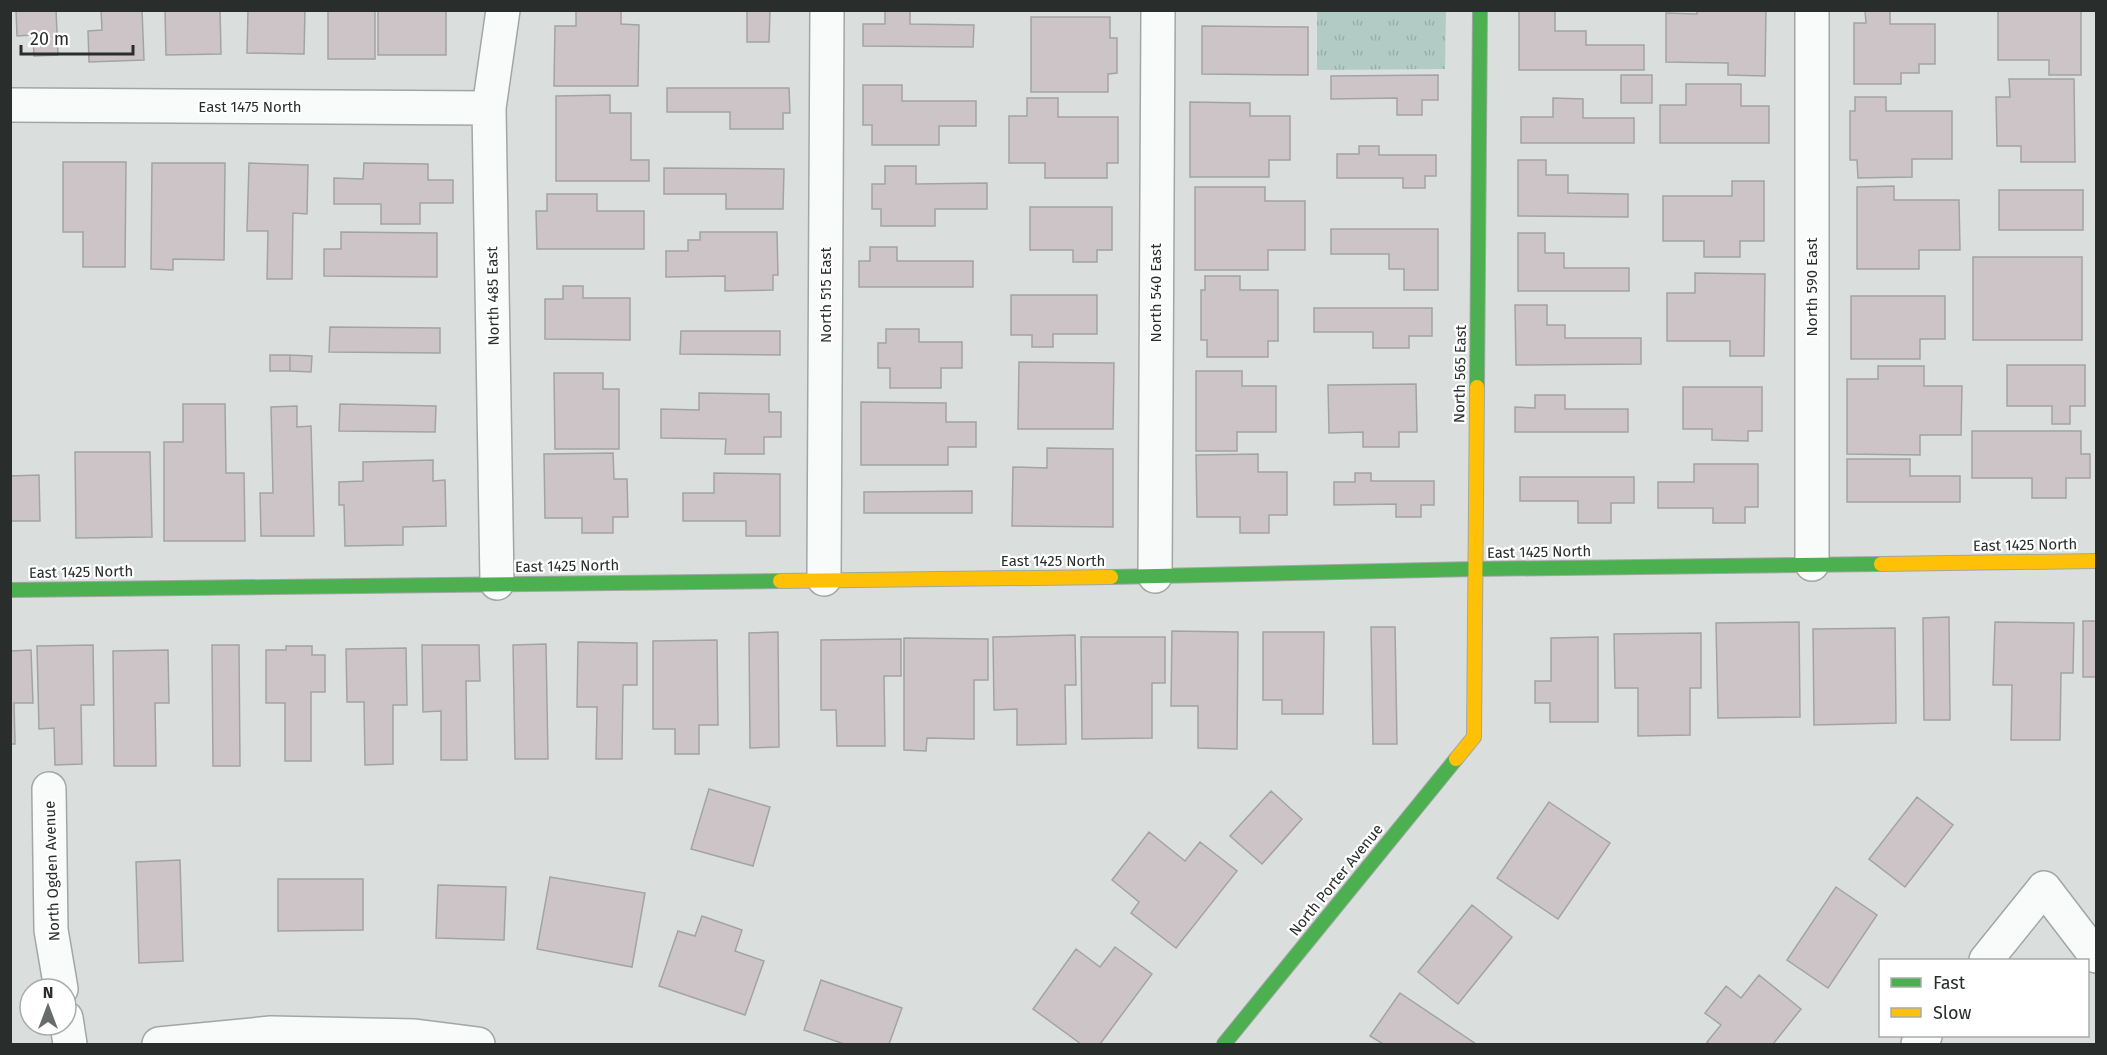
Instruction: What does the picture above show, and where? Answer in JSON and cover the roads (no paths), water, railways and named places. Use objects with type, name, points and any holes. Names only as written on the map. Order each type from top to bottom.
[{"type":"street","name":"North 485 East","points":[[497,583],[489,108],[503,10]]},
{"type":"street","name":"North 515 East","points":[[824,579],[827,10]]},
{"type":"street","name":"North 540 East","points":[[1155,576],[1158,10]]},
{"type":"street","name":"North 565 East","points":[[1474,737],[1480,10]]},
{"type":"street","name":"North 590 East","points":[[1812,10],[1812,564]]},
{"type":"street","name":"East 1475 North","points":[[10,105],[489,108]]},
{"type":"street","name":"East 1425 North","points":[[10,590],[1155,576],[1475,569],[2097,561]]},
{"type":"street","name":"North Porter Avenue","points":[[1224,1044],[1474,737]]},
{"type":"street","name":"North Ogden Avenue","points":[[49,789],[51,930],[59,977]]},
{"type":"street","points":[[1987,959],[2044,888],[2097,956]]},
{"type":"street","points":[[159,1044],[271,1033],[415,1036],[478,1044]]}]
